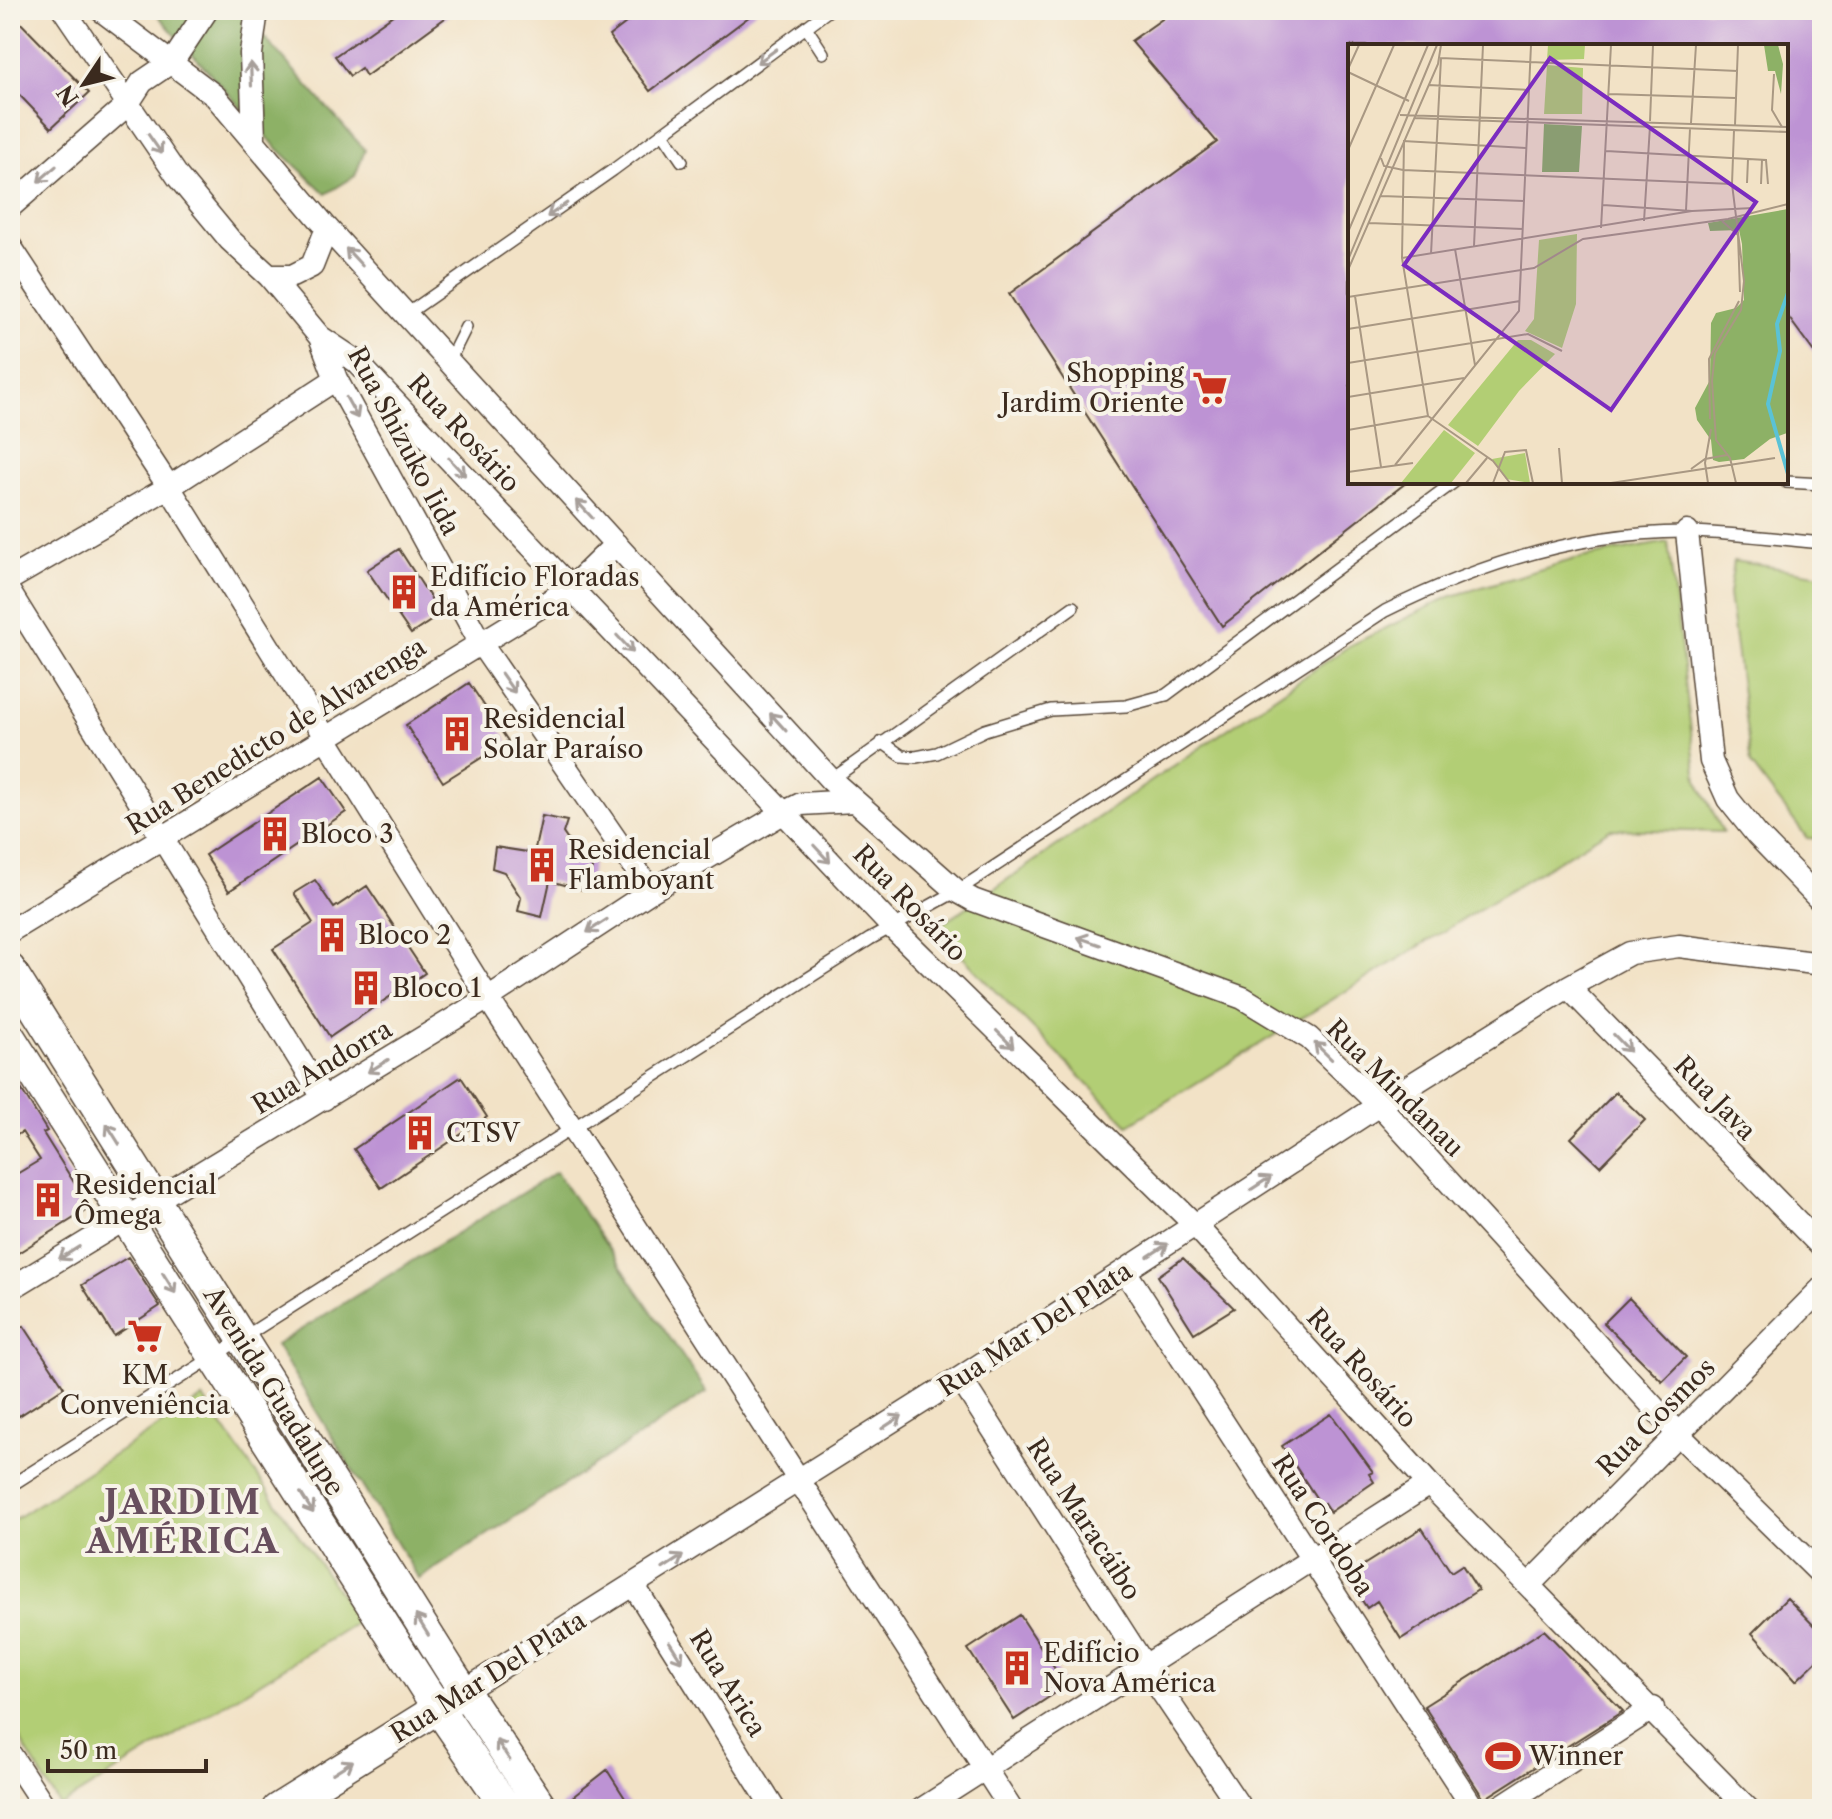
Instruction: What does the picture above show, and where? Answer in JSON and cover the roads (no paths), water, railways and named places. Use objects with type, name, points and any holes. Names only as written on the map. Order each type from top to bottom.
[{"type":"street","name":"Rua Rosário","points":[[64,10],[178,177],[230,240],[269,276],[320,337],[356,361],[892,927],[1196,1226],[1429,1484],[1653,1708],[1748,1809]]},
{"type":"street","points":[[101,10],[173,61],[215,96],[327,228],[407,314]]},
{"type":"street","points":[[10,207],[127,105],[142,82],[173,61],[207,10]]},
{"type":"street","points":[[254,139],[251,54],[257,10]]},
{"type":"street","points":[[269,276],[292,276],[312,266],[327,228]]},
{"type":"street","points":[[10,246],[169,487],[488,998],[1011,1809]]},
{"type":"street","name":"Rua Mindanau","points":[[407,314],[831,780],[854,801],[957,891],[1243,998],[1309,1038],[1379,1105],[1679,1435],[1822,1575]]},
{"type":"street","name":"Rua Shizuko Iida","points":[[320,337],[336,379],[481,644],[651,891]]},
{"type":"street","points":[[10,579],[169,487],[336,379]]},
{"type":"street","points":[[1687,532],[1711,761],[1728,799],[1757,835],[1822,902]]},
{"type":"street","name":"Rua Benedicto de Alvarenga","points":[[10,931],[571,588],[616,544]]},
{"type":"street","points":[[10,593],[324,1099]]},
{"type":"street","name":"Rua Andorra","points":[[10,1289],[324,1099],[488,998],[651,891],[783,813],[801,804],[854,801]]},
{"type":"street","name":"Rua Mar Del Plata","points":[[277,1809],[798,1482],[1379,1105],[1568,987],[1630,953],[1679,946],[1822,964]]},
{"type":"street","name":"Avenida Guadalupe","points":[[10,969],[464,1691],[543,1809]]},
{"type":"street","name":"Rua Java","points":[[1568,987],[1822,1247]]},
{"type":"street","name":"Avenida Guadalupe","points":[[10,1037],[439,1709],[507,1809]]},
{"type":"street","name":"Rua Cordoba","points":[[1125,1271],[1474,1809]]},
{"type":"street","name":"Rua Cosmos","points":[[1529,1585],[1822,1288]]},
{"type":"street","name":"Rua Maracáibo","points":[[960,1378],[1144,1665],[1241,1809]]},
{"type":"street","points":[[922,1809],[1429,1484]]},
{"type":"street","name":"Rua Arica","points":[[634,1586],[774,1809]]},
{"type":"street","points":[[1497,1809],[1653,1708]]},
{"type":"street","points":[[10,1754],[46,1809]]},
{"type":"lane","points":[[407,314],[663,133],[829,10]]},
{"type":"lane","points":[[806,27],[823,53]]},
{"type":"lane","points":[[663,133],[682,161]]},
{"type":"lane","points":[[449,362],[466,327]]},
{"type":"lane","points":[[1788,482],[1822,484]]},
{"type":"lane","points":[[882,742],[902,756],[916,757],[937,753],[985,730],[1051,710],[1126,706],[1166,695],[1451,484]]},
{"type":"lane","points":[[10,1486],[571,1128],[892,927],[957,891],[1351,631],[1421,593],[1535,552],[1617,537],[1687,532],[1822,543]]},
{"type":"lane","points":[[831,780],[1073,607]]},
{"type":"place","name":"Shopping Jardim Oriente","points":[[1210,388]]},
{"type":"place","name":"Edifício Floradas da América","points":[[404,592]]},
{"type":"place","name":"Residencial Solar Paraíso","points":[[457,734]]},
{"type":"place","name":"Bloco 3","points":[[275,834]]},
{"type":"place","name":"Residencial Flamboyant","points":[[542,865]]},
{"type":"place","name":"Bloco 2","points":[[332,935]]},
{"type":"place","name":"Bloco 1","points":[[366,988]]},
{"type":"place","name":"CTSV","points":[[420,1133]]},
{"type":"place","name":"Residencial Ômega","points":[[48,1200]]},
{"type":"place","name":"KM Conveniência","points":[[145,1336]]},
{"type":"place","name":"Edifício Nova América","points":[[1017,1668]]},
{"type":"place","name":"Winner","points":[[1503,1756]]},
{"type":"district","name":"JARDIM AMÉRICA","points":[[183,1522]]}]
